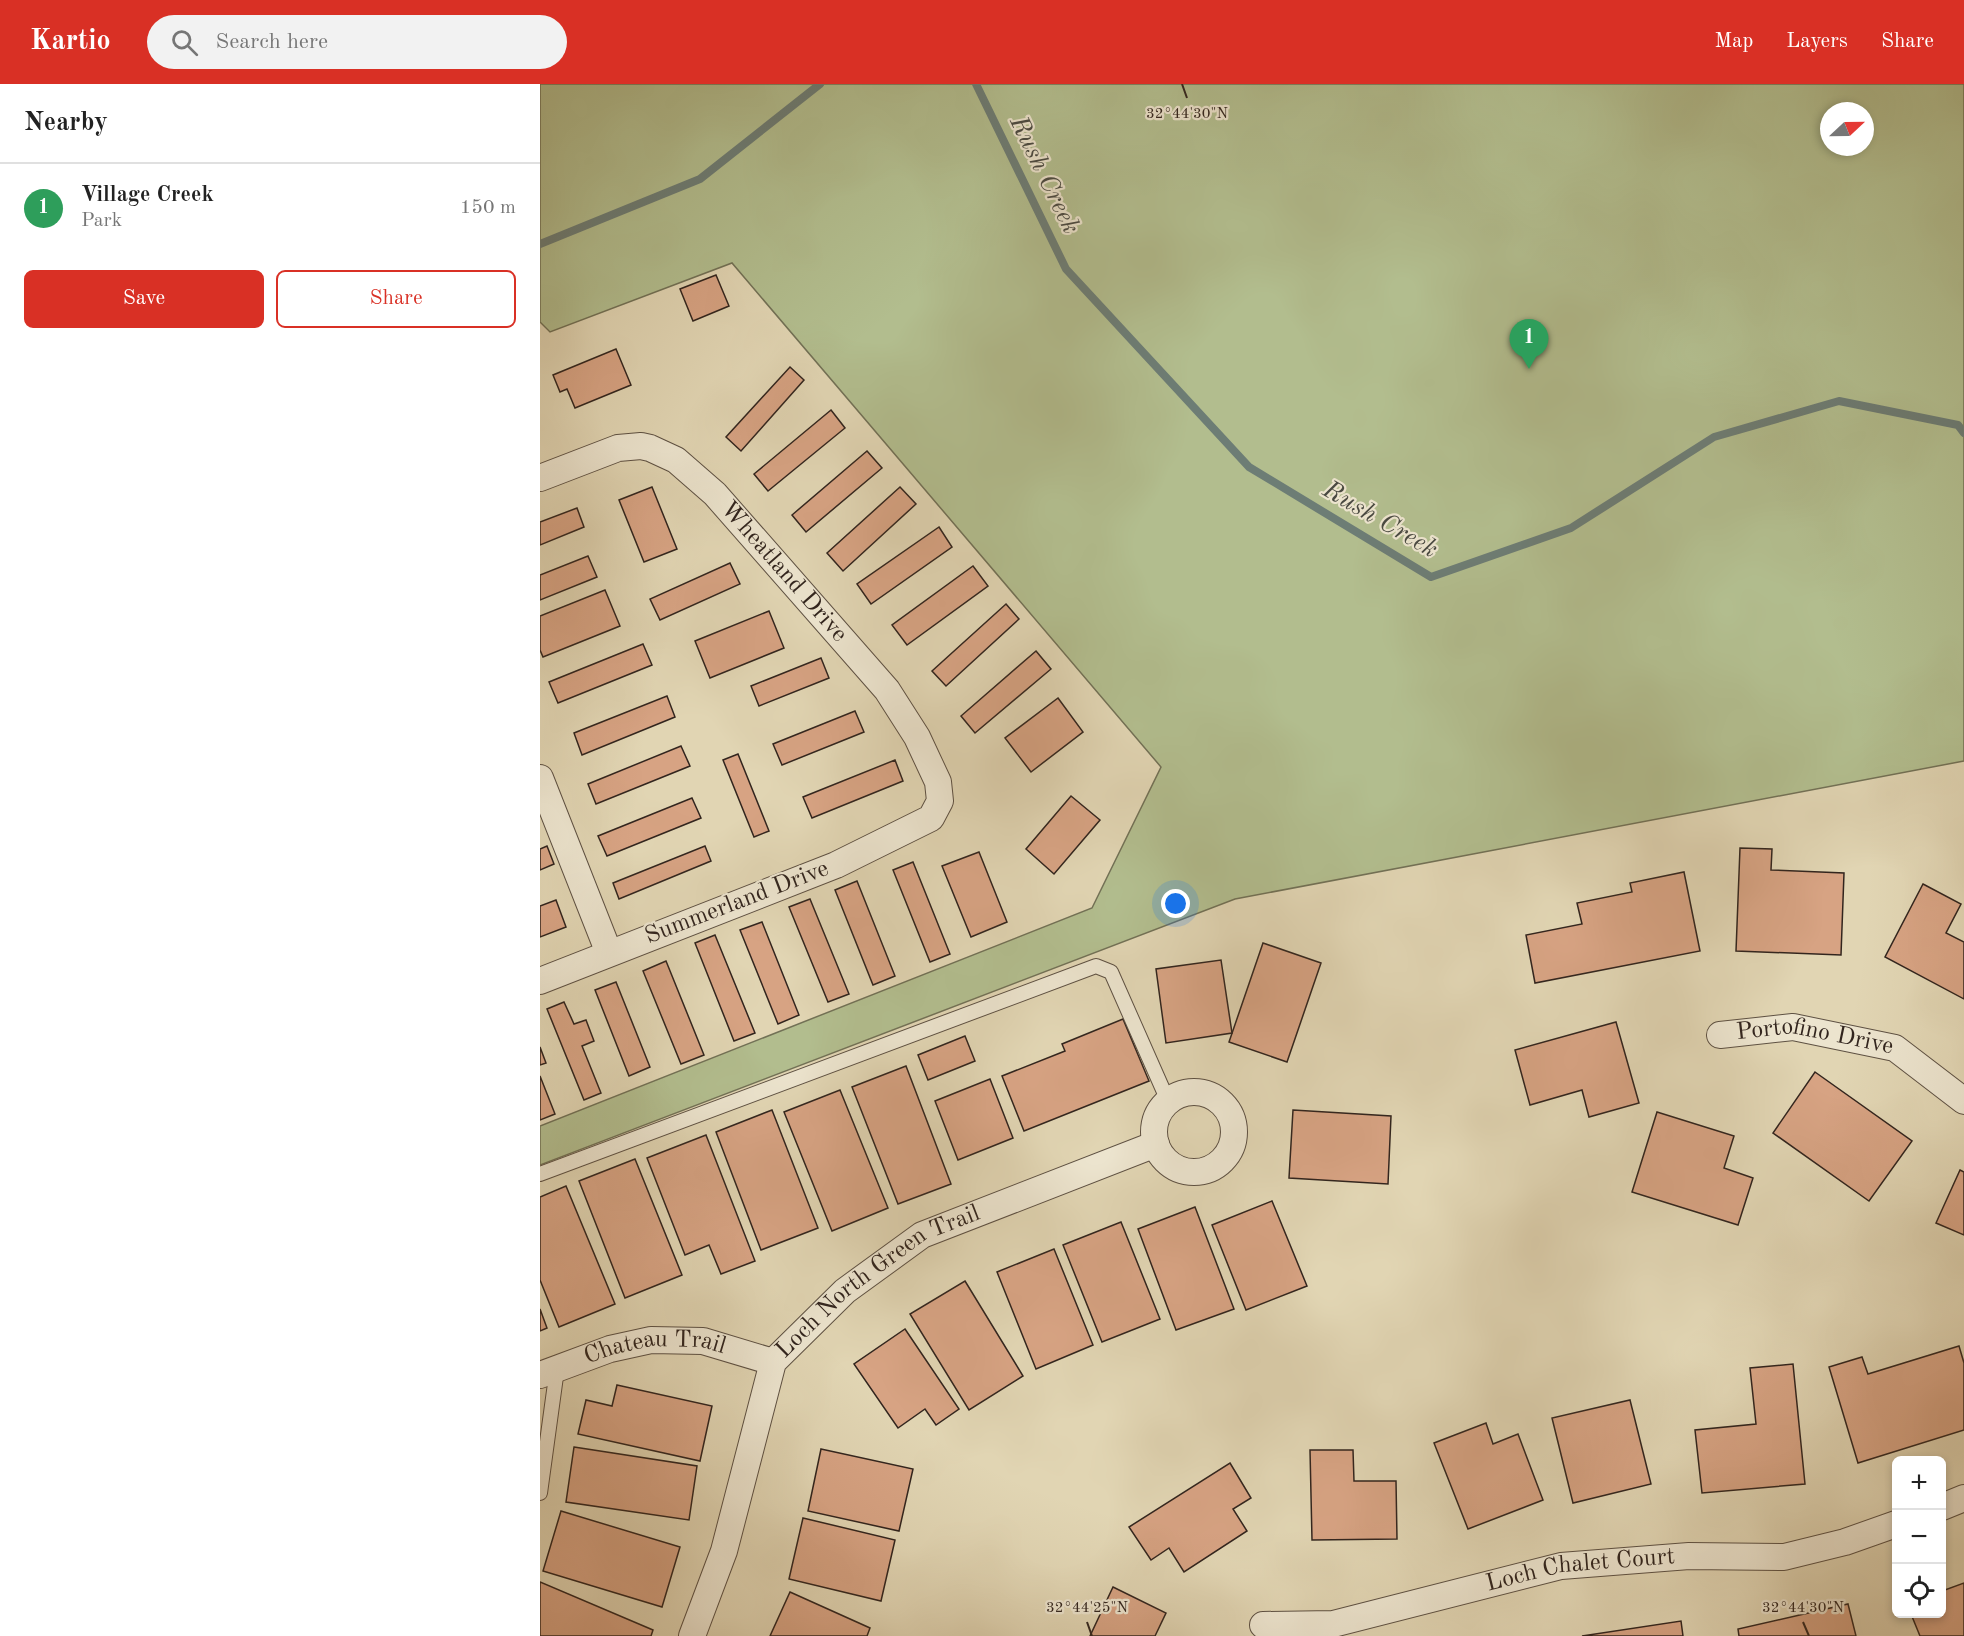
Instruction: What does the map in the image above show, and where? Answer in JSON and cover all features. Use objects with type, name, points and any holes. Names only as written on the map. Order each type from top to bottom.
[{"type":"street","name":"Wheatland Drive","points":[[540,478],[618,448],[641,446],[676,460],[715,494],[887,690],[917,737],[938,782],[940,801],[931,818]]},
{"type":"street","points":[[540,778],[609,953]]},
{"type":"street","name":"Summerland Drive","points":[[540,981],[836,865],[931,818]]},
{"type":"street","name":"Portofino Drive","points":[[1720,1035],[1793,1027],[1895,1048],[1964,1101]]},
{"type":"street","points":[[1197,1092],[1212,1096],[1224,1106],[1232,1120],[1234,1135],[1230,1150],[1220,1162],[1206,1170],[1191,1172],[1176,1168],[1163,1158],[1156,1144],[1154,1128],[1158,1113],[1168,1101],[1182,1093],[1197,1092]]},
{"type":"street","name":"Loch North Green Trail","points":[[692,1636],[724,1551],[773,1362],[845,1291],[922,1235],[1156,1144]]},
{"type":"street","name":"Chateau Trail","points":[[549,1372],[610,1349],[651,1340],[704,1341],[773,1362]]},
{"type":"street","points":[[1946,1505],[1964,1498]]},
{"type":"street","name":"Loch Chalet Court","points":[[1263,1625],[1333,1624],[1561,1566],[1689,1556],[1784,1557],[1845,1542],[1892,1525]]},
{"type":"lane","points":[[540,1174],[1096,966],[1111,972],[1168,1101]]},
{"type":"lane","points":[[540,1493],[549,1372]]},
{"type":"green space","points":[[540,84],[1964,84],[1964,761],[1235,899],[540,1165],[540,1126],[1092,908],[1161,767],[732,263],[550,332],[540,322]]},
{"type":"building","points":[[716,275],[729,306],[693,321],[680,289]]},
{"type":"building","points":[[616,349],[631,385],[575,408],[567,389],[560,392],[553,375]]},
{"type":"building","points":[[790,367],[804,380],[741,451],[726,437]]},
{"type":"building","points":[[831,410],[845,428],[768,491],[754,474]]},
{"type":"building","points":[[867,451],[882,468],[806,532],[792,515]]},
{"type":"building","points":[[652,487],[677,549],[644,562],[619,500]]},
{"type":"building","points":[[900,487],[916,504],[843,571],[827,553]]},
{"type":"building","points":[[577,508],[584,527],[540,545],[540,522]]},
{"type":"building","points":[[939,527],[952,547],[871,604],[857,584]]},
{"type":"building","points":[[588,556],[597,577],[540,600],[540,575]]},
{"type":"building","points":[[730,563],[740,584],[660,620],[650,599]]},
{"type":"building","points":[[973,566],[988,586],[907,645],[892,625]]},
{"type":"building","points":[[605,590],[620,626],[543,657],[540,650],[540,616]]},
{"type":"building","points":[[1006,604],[1019,619],[946,686],[932,671]]},
{"type":"building","points":[[769,611],[784,648],[710,678],[695,641]]},
{"type":"building","points":[[643,644],[652,665],[558,703],[549,682]]},
{"type":"building","points":[[1036,651],[1051,669],[975,733],[961,716]]},
{"type":"building","points":[[821,658],[829,678],[759,706],[751,686]]},
{"type":"building","points":[[667,696],[675,717],[582,755],[574,733]]},
{"type":"building","points":[[1058,698],[1083,732],[1031,772],[1005,738]]},
{"type":"building","points":[[855,711],[864,732],[782,765],[773,744]]},
{"type":"building","points":[[681,746],[690,766],[596,804],[588,784]]},
{"type":"building","points":[[738,754],[769,831],[754,837],[723,760]]},
{"type":"building","points":[[895,760],[903,781],[812,818],[803,797]]},
{"type":"building","points":[[1071,796],[1100,820],[1054,874],[1026,849]]},
{"type":"building","points":[[692,798],[701,818],[607,856],[598,836]]},
{"type":"building","points":[[547,846],[554,864],[540,870],[540,849]]},
{"type":"building","points":[[705,846],[711,861],[619,899],[613,883]]},
{"type":"building","points":[[1740,848],[1772,849],[1771,870],[1844,873],[1841,955],[1736,951]]},
{"type":"building","points":[[979,852],[1007,922],[971,937],[942,866]]},
{"type":"building","points":[[913,862],[950,954],[930,962],[893,870]]},
{"type":"building","points":[[1684,872],[1700,951],[1535,983],[1526,935],[1582,924],[1577,903],[1632,892],[1630,883]]},
{"type":"building","points":[[857,881],[895,976],[873,985],[835,890]]},
{"type":"building","points":[[1923,884],[1961,904],[1946,933],[1964,942],[1964,999],[1885,957]]},
{"type":"building","points":[[810,899],[849,994],[828,1002],[789,907]]},
{"type":"building","points":[[556,900],[566,927],[540,937],[540,906]]},
{"type":"building","points":[[762,922],[799,1015],[778,1024],[740,930]]},
{"type":"building","points":[[715,935],[755,1033],[734,1041],[695,943]]},
{"type":"building","points":[[1263,943],[1321,963],[1287,1062],[1229,1042]]},
{"type":"building","points":[[1221,960],[1232,1033],[1166,1043],[1156,969]]},
{"type":"building","points":[[666,961],[704,1055],[681,1064],[643,971]]},
{"type":"building","points":[[616,982],[650,1067],[629,1076],[595,990]]},
{"type":"building","points":[[564,1002],[574,1024],[586,1020],[594,1041],[582,1046],[601,1093],[584,1100],[547,1009]]},
{"type":"building","points":[[1123,1019],[1149,1081],[1024,1131],[1002,1076],[1065,1051],[1062,1044]]},
{"type":"building","points":[[1616,1022],[1639,1103],[1589,1117],[1582,1090],[1530,1105],[1515,1050]]},
{"type":"building","points":[[965,1036],[975,1061],[928,1080],[918,1055]]},
{"type":"building","points":[[540,1047],[546,1063],[540,1065]]},
{"type":"building","points":[[906,1066],[951,1184],[898,1204],[852,1087]]},
{"type":"building","points":[[1815,1072],[1912,1141],[1869,1201],[1773,1133]]},
{"type":"building","points":[[540,1076],[555,1114],[540,1120]]},
{"type":"building","points":[[990,1079],[1013,1138],[958,1160],[935,1101]]},
{"type":"building","points":[[840,1090],[888,1208],[832,1231],[784,1112]]},
{"type":"building","points":[[772,1110],[818,1228],[761,1250],[716,1132]]},
{"type":"building","points":[[1293,1110],[1391,1116],[1388,1184],[1289,1178]]},
{"type":"building","points":[[1657,1112],[1734,1136],[1724,1168],[1753,1178],[1738,1225],[1632,1192]]},
{"type":"building","points":[[706,1135],[755,1261],[721,1274],[709,1245],[685,1255],[647,1158]]},
{"type":"building","points":[[635,1159],[682,1275],[625,1298],[579,1181]]},
{"type":"building","points":[[1960,1170],[1964,1172],[1964,1235],[1936,1223]]},
{"type":"building","points":[[566,1186],[615,1304],[559,1327],[540,1280],[540,1197]]},
{"type":"building","points":[[1272,1201],[1307,1286],[1246,1310],[1212,1225]]},
{"type":"building","points":[[1195,1207],[1234,1309],[1176,1330],[1138,1229]]},
{"type":"building","points":[[1121,1222],[1160,1319],[1102,1342],[1063,1245]]},
{"type":"building","points":[[1054,1249],[1093,1345],[1036,1369],[997,1272]]},
{"type":"building","points":[[965,1281],[1023,1376],[969,1410],[910,1314]]},
{"type":"building","points":[[540,1309],[547,1328],[540,1331]]},
{"type":"building","points":[[905,1329],[959,1409],[936,1425],[925,1409],[898,1428],[854,1364]]},
{"type":"building","points":[[1959,1346],[1964,1363],[1964,1430],[1858,1463],[1829,1367],[1862,1357],[1868,1374]]},
{"type":"building","points":[[1793,1364],[1805,1484],[1702,1493],[1695,1430],[1756,1424],[1750,1368]]},
{"type":"building","points":[[617,1385],[712,1406],[700,1461],[578,1434],[586,1400],[612,1406]]},
{"type":"building","points":[[1630,1400],[1651,1484],[1573,1503],[1552,1418]]},
{"type":"building","points":[[1486,1423],[1493,1444],[1518,1434],[1543,1500],[1468,1529],[1434,1443]]},
{"type":"building","points":[[574,1447],[697,1466],[689,1520],[566,1502]]},
{"type":"building","points":[[821,1449],[913,1469],[899,1531],[808,1511]]},
{"type":"building","points":[[1310,1450],[1353,1450],[1354,1481],[1396,1481],[1397,1539],[1312,1540]]},
{"type":"building","points":[[1230,1463],[1251,1498],[1233,1509],[1247,1531],[1184,1572],[1169,1548],[1151,1560],[1129,1527]]},
{"type":"building","points":[[561,1511],[680,1547],[662,1607],[543,1571]]},
{"type":"building","points":[[803,1518],[895,1540],[881,1601],[789,1579]]},
{"type":"building","points":[[540,1582],[653,1630],[651,1636],[540,1636]]},
{"type":"building","points":[[1964,1583],[1964,1636],[1920,1636],[1913,1618],[1946,1618],[1946,1590]]},
{"type":"building","points":[[1113,1587],[1166,1613],[1155,1636],[1090,1636]]},
{"type":"building","points":[[790,1592],[870,1628],[867,1636],[770,1636]]},
{"type":"building","points":[[1848,1604],[1856,1636],[1739,1636],[1738,1629]]},
{"type":"building","points":[[1681,1621],[1683,1636],[1582,1636]]},
{"type":"waterway","points":[[540,244],[700,179],[820,84]]},
{"type":"waterway","name":"Rush Creek","points":[[976,84],[1066,269],[1249,467],[1431,577],[1571,528],[1714,437],[1839,401],[1958,425],[1964,433]]},
{"type":"place","name":"Village Creek","points":[[1529,369]]}]
